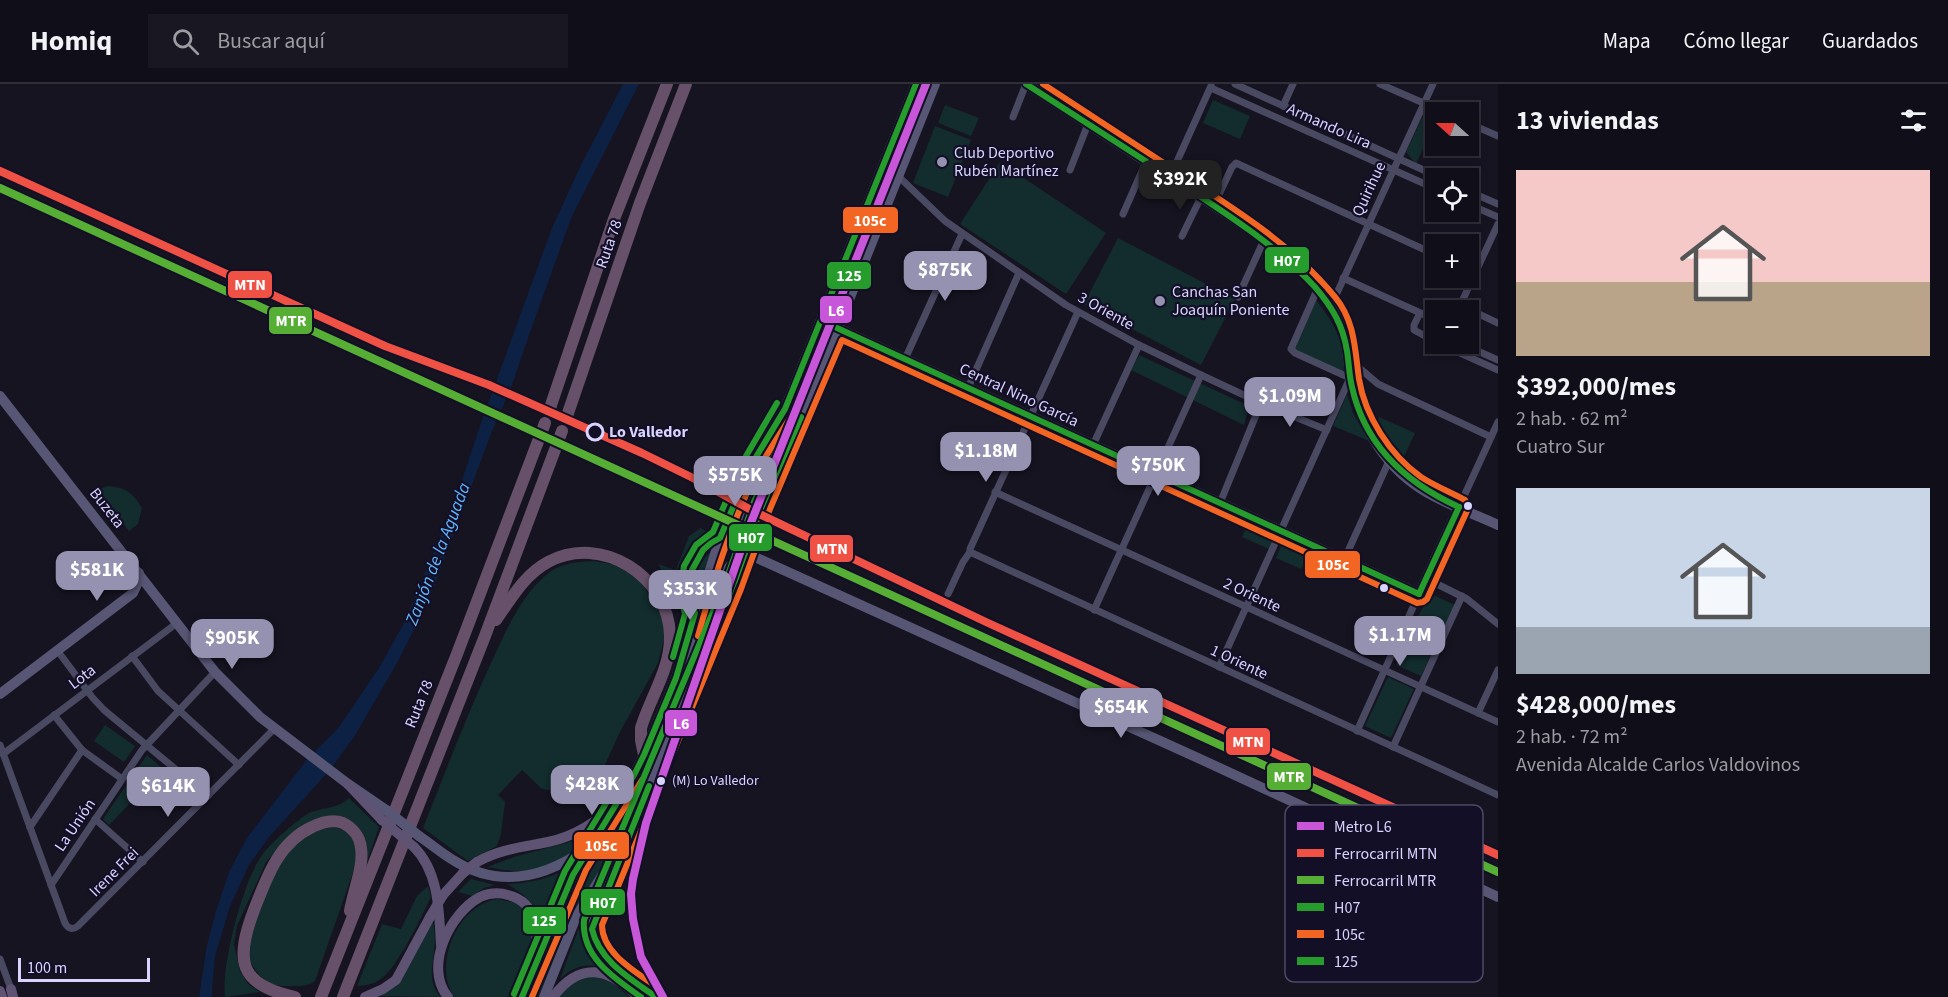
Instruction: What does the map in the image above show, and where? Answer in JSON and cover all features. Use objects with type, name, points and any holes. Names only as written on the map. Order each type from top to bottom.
[{"type":"highway","name":"Ruta 78","points":[[550,408],[614,219],[667,84]]},
{"type":"highway","name":"Ruta 78","points":[[567,416],[640,203],[687,84]]},
{"type":"highway","name":"Ruta 78","points":[[321,997],[465,633],[545,423]]},
{"type":"highway","points":[[343,997],[485,636],[562,431]]},
{"type":"highway","points":[[485,636],[523,582],[535,571],[556,558],[580,553],[597,554],[618,560],[641,573],[664,607],[670,634],[667,659],[641,728],[644,754]]},
{"type":"highway","points":[[295,997],[272,991],[252,978],[244,962],[243,944],[247,928],[276,859],[295,838],[325,822],[339,822],[350,827],[358,836],[361,845],[361,862],[351,901],[348,932]]},
{"type":"main road","points":[[916,84],[785,409],[739,535],[739,547],[746,553],[1299,805]]},
{"type":"main road","points":[[656,997],[603,954],[595,944],[592,929],[596,914],[746,553],[762,506],[792,440],[935,84]]},
{"type":"main road","points":[[1026,84],[1214,205],[1287,259],[1330,306],[1344,333],[1355,397],[1363,418],[1381,451],[1401,474],[1418,487],[1498,525]]},
{"type":"main road","points":[[830,297],[830,310],[837,328]]},
{"type":"main road","name":"Central Nino García","points":[[837,328],[1419,594]]},
{"type":"main road","name":"Buzeta","points":[[0,396],[215,672],[248,706],[384,815]]},
{"type":"main road","points":[[522,997],[573,875],[644,754],[676,678],[720,538],[742,481],[756,454],[785,409]]},
{"type":"main road","points":[[1419,594],[1459,507]]},
{"type":"main road","points":[[676,678],[697,640],[724,573],[734,560],[746,553]]},
{"type":"main road","points":[[133,593],[139,573]]},
{"type":"main road","points":[[0,694],[133,593],[146,591],[155,594]]},
{"type":"main road","points":[[365,997],[396,980],[443,895],[463,873],[477,862],[500,851],[550,842],[573,835],[599,819],[619,800]]},
{"type":"main road","points":[[384,815],[419,836],[452,860],[485,875],[525,876],[546,871],[569,860],[589,846]]},
{"type":"main road","points":[[384,815],[427,862],[433,878],[440,922],[441,948],[438,972],[441,986],[448,997]]},
{"type":"main road","points":[[543,997],[576,917],[631,830]]},
{"type":"main road","points":[[1483,890],[1498,897]]},
{"type":"main road","points":[[441,948],[455,922],[468,906],[486,895],[505,894],[523,902],[534,917],[537,939],[535,965]]},
{"type":"main road","points":[[553,997],[569,979],[594,971],[617,980],[638,997]]},
{"type":"street","points":[[1012,117],[1026,84]]},
{"type":"street","name":"Armando Lira","points":[[1235,84],[1425,171]]},
{"type":"street","points":[[1284,106],[1293,84]]},
{"type":"street","points":[[1380,84],[1424,103]]},
{"type":"street","name":"Quirihue","points":[[1330,306],[1433,84]]},
{"type":"street","name":"Armando Lira","points":[[1211,86],[1425,184]]},
{"type":"street","points":[[1170,177],[1211,86]]},
{"type":"street","points":[[1070,170],[1089,124]]},
{"type":"street","points":[[1479,128],[1498,136]]},
{"type":"street","points":[[1123,214],[1146,162]]},
{"type":"street","points":[[1214,205],[1232,166],[1236,163],[1425,250]]},
{"type":"street","name":"3 Oriente","points":[[898,176],[930,209],[962,234],[1078,312],[1201,375],[1327,430]]},
{"type":"street","points":[[1479,196],[1498,204]]},
{"type":"street","points":[[1182,236],[1201,197]]},
{"type":"street","points":[[1479,209],[1498,217]]},
{"type":"street","points":[[1479,259],[1498,224]]},
{"type":"street","points":[[905,359],[962,234]]},
{"type":"street","points":[[1238,297],[1264,240]]},
{"type":"street","points":[[968,388],[1019,273]]},
{"type":"street","points":[[1344,278],[1425,315]]},
{"type":"street","points":[[1219,667],[1350,378],[1295,353],[1291,349],[1317,290]]},
{"type":"street","points":[[948,594],[970,552],[995,492],[1078,312]]},
{"type":"street","points":[[1420,313],[1414,330],[1425,337]]},
{"type":"street","points":[[1479,316],[1498,323]]},
{"type":"street","points":[[1093,445],[1139,345]]},
{"type":"street","points":[[1479,352],[1498,360]]},
{"type":"street","points":[[1462,354],[1498,370]]},
{"type":"street","points":[[1350,362],[1383,387],[1491,437]]},
{"type":"street","points":[[1094,610],[1201,375]]},
{"type":"street","points":[[1220,503],[1261,403]]},
{"type":"street","points":[[1459,507],[1498,422]]},
{"type":"street","points":[[1344,560],[1389,461]]},
{"type":"street","name":"2 Oriente","points":[[995,492],[1498,722]]},
{"type":"street","name":"1 Oriente","points":[[970,552],[1498,795]]},
{"type":"street","points":[[1427,579],[1462,596],[1498,624]]},
{"type":"street","points":[[1357,731],[1419,594]]},
{"type":"street","points":[[1393,747],[1462,596]]},
{"type":"street","name":"Lota","points":[[3,754],[177,623]]},
{"type":"street","points":[[57,650],[86,691],[104,710],[208,796]]},
{"type":"street","points":[[132,656],[152,684],[239,765]]},
{"type":"street","points":[[1478,713],[1498,670]]},
{"type":"street","name":"La Unión","points":[[51,885],[146,745],[215,672]]},
{"type":"street","points":[[54,716],[82,750],[122,779]]},
{"type":"street","name":"Irene Frei","points":[[51,885],[65,923],[71,928],[78,926],[275,728]]},
{"type":"street","points":[[0,745],[51,885]]},
{"type":"street","points":[[30,827],[82,750]]},
{"type":"street","points":[[95,819],[143,862]]},
{"type":"street","points":[[0,959],[7,994]]},
{"type":"green space","points":[[1213,100],[1250,116],[1240,139],[1203,123]]},
{"type":"green space","points":[[945,105],[979,118],[971,136],[938,123]]},
{"type":"green space","points":[[1425,112],[1425,145],[1416,164],[1406,152]]},
{"type":"green space","name":"Club Deportivo Rubén Martínez","points":[[935,126],[971,140],[948,197],[913,183]]},
{"type":"green space","points":[[1000,162],[1106,233],[1066,294],[960,224]]},
{"type":"green space","name":"Canchas San Joaquín Poniente","points":[[1118,238],[1235,299],[1201,365],[1084,304]]},
{"type":"green space","points":[[1315,299],[1329,318],[1340,340],[1344,357],[1343,374],[1292,350]]},
{"type":"green space","points":[[1139,355],[1249,406],[1244,425],[1131,370]]},
{"type":"green space","points":[[1347,394],[1353,413],[1369,441],[1333,426]]},
{"type":"green space","points":[[1379,417],[1415,433],[1401,463],[1380,437]]},
{"type":"green space","points":[[108,486],[129,492],[142,508],[138,524],[129,531],[97,490]]},
{"type":"green space","points":[[1239,516],[1276,532],[1269,549],[1242,537],[1246,528],[1236,523]]},
{"type":"green space","points":[[701,528],[708,533],[695,541],[676,571],[677,597],[658,564],[676,570],[689,536]]},
{"type":"green space","points":[[1285,536],[1311,548],[1301,569],[1276,558]]},
{"type":"green space","points":[[711,552],[697,590],[695,584],[698,568]]},
{"type":"green space","points":[[594,561],[611,564],[640,580],[663,618],[664,639],[658,663],[620,732],[596,784],[576,784],[547,790],[541,788],[522,770],[498,795],[505,802],[497,846],[468,861],[423,828],[473,704],[509,626],[531,591],[550,572],[560,566]]},
{"type":"green space","points":[[733,565],[736,567],[669,730],[662,727]]},
{"type":"green space","points":[[1429,593],[1455,605],[1421,676],[1396,665]]},
{"type":"green space","points":[[1388,677],[1414,689],[1391,738],[1365,726]]},
{"type":"green space","points":[[105,725],[135,746],[124,762],[94,741]]},
{"type":"green space","points":[[147,755],[163,769],[109,825],[103,819]]},
{"type":"green space","points":[[647,763],[651,764],[654,770],[623,838],[565,933],[538,997],[531,997],[586,868],[629,803]]},
{"type":"green space","points":[[349,798],[379,827],[366,864],[367,848],[364,835],[356,825],[342,817],[283,842],[266,862],[237,926],[234,944],[240,971],[248,984],[260,992],[225,997],[226,965],[235,924],[248,884],[262,855],[279,836],[307,814],[337,805]]},
{"type":"green space","points":[[327,827],[348,833],[354,842],[356,864],[315,981],[301,986],[275,985],[258,974],[246,953],[257,916],[281,861],[294,846],[309,835]]},
{"type":"green space","points":[[594,830],[579,847],[549,865],[526,871],[508,871],[487,867],[517,856],[570,842]]},
{"type":"green space","points":[[569,868],[543,929],[539,914],[531,902],[507,884],[539,880]]},
{"type":"green space","points":[[610,874],[589,938],[597,955],[621,977],[604,968],[582,966],[571,970],[560,979],[580,925]]},
{"type":"green space","points":[[471,879],[495,885],[484,888],[472,896],[458,892]]},
{"type":"green space","points":[[428,886],[431,897],[393,966],[376,982],[357,986],[382,924],[401,929],[417,896]]},
{"type":"green space","points":[[497,899],[517,903],[529,914],[533,937],[508,997],[454,997],[448,984],[446,969],[453,938],[460,924],[471,912]]},
{"type":"green space","points":[[432,919],[435,939],[432,977],[433,984],[441,997],[378,996]]},
{"type":"green space","points":[[596,976],[614,984],[629,997],[558,997],[572,980]]},
{"type":"green space","points":[[630,984],[640,991],[647,997],[644,997]]},
{"type":"water","name":"Zanjón de la Aguada","points":[[623,84],[639,84],[572,216],[512,385],[492,431],[429,600],[397,663],[354,737],[329,771],[269,837],[249,865],[230,906],[215,956],[212,997],[199,997],[207,945],[216,911],[229,872],[247,838],[306,761],[339,727],[379,668],[403,625],[454,504],[552,228],[581,165]]},
{"type":"metro line","name":"L6","points":[[663,997],[641,957],[633,919],[631,894],[633,879],[646,823],[748,530],[926,84]]},
{"type":"rail line","name":"MTN","points":[[0,171],[385,346],[489,385],[642,453],[753,511],[986,622],[1388,805]]},
{"type":"rail line","name":"MTR","points":[[0,188],[1351,805]]},
{"type":"rail line","name":"MTN","points":[[1483,848],[1498,855]]},
{"type":"rail line","name":"MTR","points":[[1483,865],[1498,872]]},
{"type":"transit line","name":"H07","points":[[522,997],[573,875],[644,755],[676,678],[695,613],[689,592],[692,570],[703,550],[720,538],[750,467],[785,409],[916,84]]},
{"type":"transit line","name":"125","points":[[641,997],[610,974],[594,956],[584,933],[584,920],[725,583],[754,502],[811,372],[925,84]]},
{"type":"transit line","name":"H07","points":[[1026,84],[1230,217],[1300,271],[1321,294],[1340,325],[1358,408],[1378,445],[1405,474],[1459,507]]},
{"type":"transit line","name":"105c","points":[[661,990],[615,955],[608,946],[602,925],[741,589],[770,509],[842,340],[1417,603],[1427,599],[1467,511],[1468,505],[1465,500],[1421,477],[1399,458],[1381,434],[1362,393],[1353,336],[1347,316],[1342,306],[1318,278],[1281,244],[1240,213],[1043,84]]},
{"type":"transit line","name":"105c","points":[[817,353],[924,87]]},
{"type":"transit line","name":"H07","points":[[837,328],[1419,594]]},
{"type":"transit line","name":"125","points":[[673,657],[685,614],[680,593],[684,566],[696,545],[713,532],[742,463],[777,403]]},
{"type":"transit line","name":"105c","points":[[698,636],[716,575],[746,495],[768,452],[793,413]]},
{"type":"transit line","name":"H07","points":[[702,659],[736,578],[762,506],[801,417]]},
{"type":"transit line","name":"H07","points":[[1419,594],[1459,507]]},
{"type":"transit line","name":"125","points":[[514,994],[565,871],[625,772]]},
{"type":"transit line","name":"105c","points":[[532,997],[586,870],[642,780]]},
{"type":"transit line","name":"H07","points":[[649,786],[592,929],[601,951],[609,960],[656,997]]},
{"type":"place","name":"Club Deportivo Rubén Martínez","points":[[942,162]]},
{"type":"place","name":"Canchas San Joaquín Poniente","points":[[1160,301]]},
{"type":"place","name":"Lo Valledor","points":[[595,432]]},
{"type":"place","name":"(M) Lo Valledor","points":[[661,781]]}]
